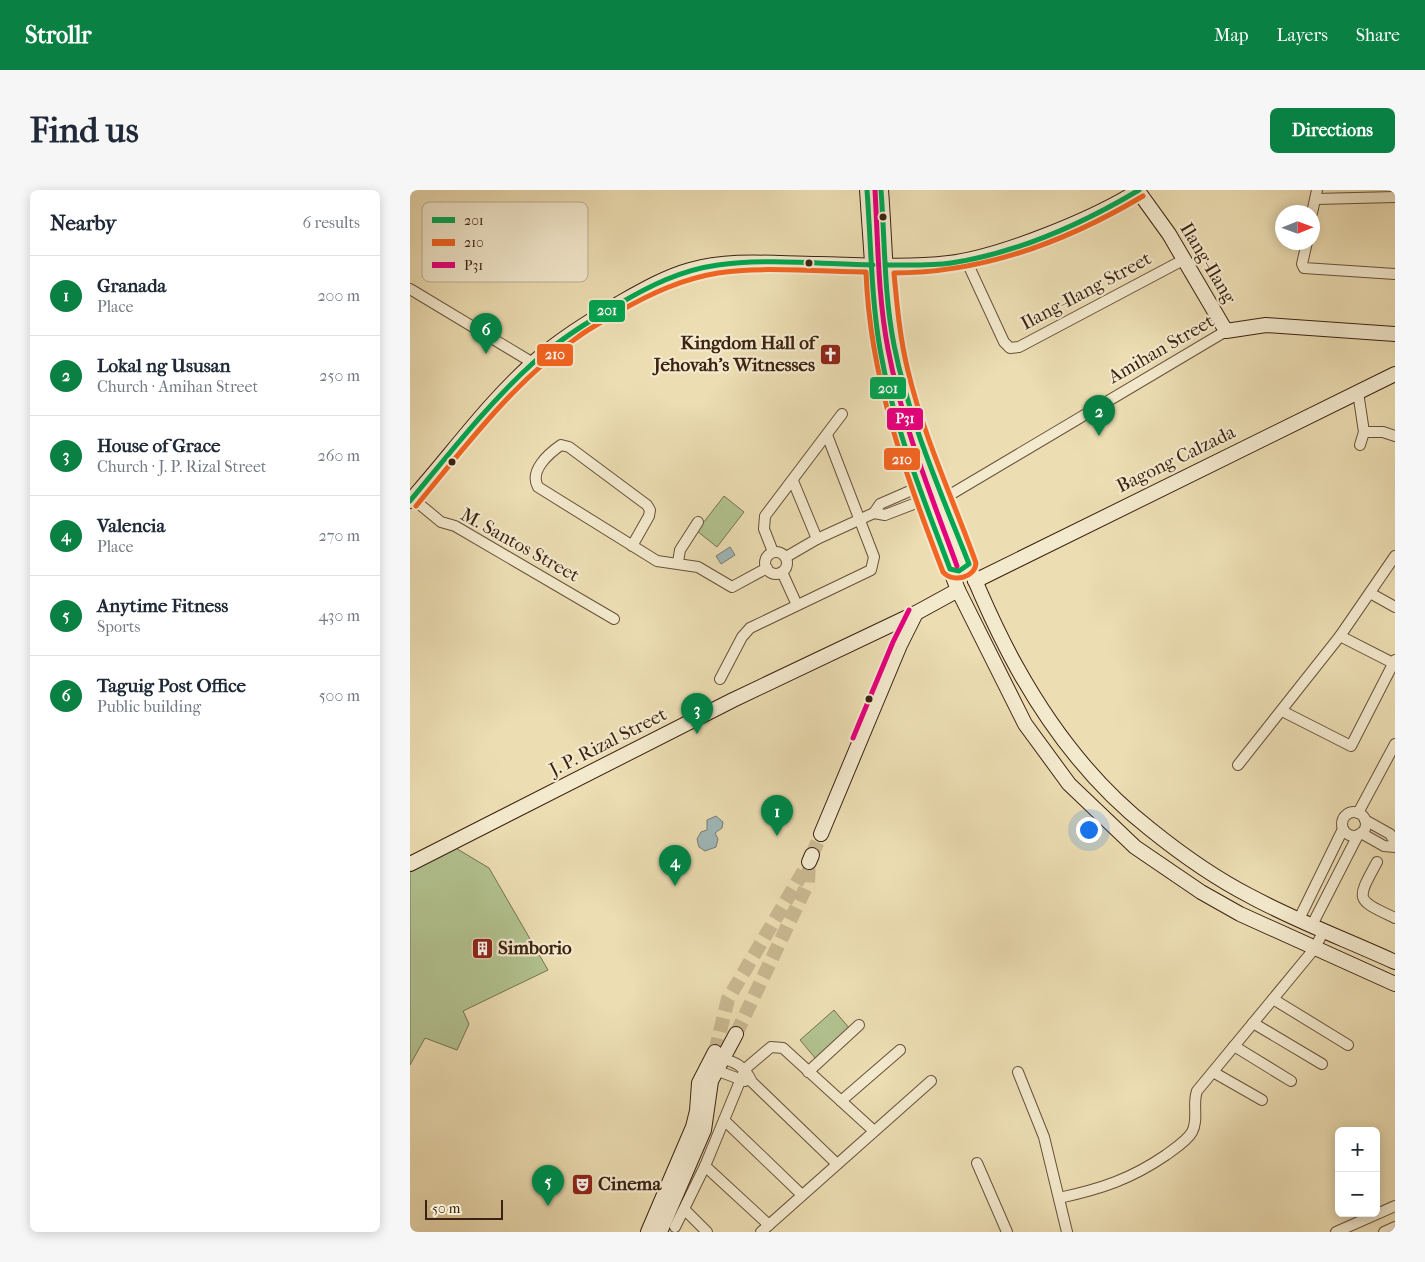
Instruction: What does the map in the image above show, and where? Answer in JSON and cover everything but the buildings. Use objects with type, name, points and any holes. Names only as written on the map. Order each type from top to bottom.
[{"type":"main road","points":[[867,190],[895,346],[908,399],[975,581],[1017,670],[1040,709],[1087,770],[1149,828],[1204,868],[1250,896],[1395,962]]},
{"type":"main road","points":[[881,190],[880,349],[893,406],[922,493],[958,590],[1018,713],[1069,784],[1135,847],[1200,892],[1240,914],[1395,984]]},
{"type":"main road","points":[[411,499],[468,432],[533,363],[574,330],[676,274],[691,270],[745,263],[880,265],[931,264],[966,260],[1000,250],[1076,222],[1139,190]]},
{"type":"main road","name":"Ilang-Ilang","points":[[1139,190],[1184,258],[1226,331]]},
{"type":"main road","name":"Amihan Street","points":[[1226,331],[1266,325],[1395,334]]},
{"type":"main road","name":"Bagong Calzada","points":[[975,581],[1395,374]]},
{"type":"main road","points":[[950,569],[959,571],[969,564]]},
{"type":"main road","name":"J. P. Rizal Street","points":[[410,864],[733,700],[916,613],[958,590]]},
{"type":"main road","points":[[821,834],[899,647],[916,613]]},
{"type":"main road","points":[[648,1232],[693,1127],[697,1111],[699,1083],[714,1060],[736,1034]]},
{"type":"main road","points":[[660,1232],[704,1130],[714,1060]]},
{"type":"street","points":[[1316,194],[1395,197]]},
{"type":"street","points":[[1305,250],[1302,264],[1304,268],[1310,270],[1395,274]]},
{"type":"street","name":"Ilang-Ilang Street","points":[[966,260],[1004,342],[1010,348],[1018,347],[1184,258]]},
{"type":"street","points":[[410,289],[533,363]]},
{"type":"street","name":"Amihan Street","points":[[943,498],[1226,331]]},
{"type":"street","points":[[1358,392],[1364,432],[1360,444]]},
{"type":"street","points":[[773,552],[763,521],[842,414]]},
{"type":"street","points":[[1364,432],[1384,432],[1395,436]]},
{"type":"street","points":[[720,679],[742,637],[750,628],[871,570],[874,557],[827,436]]},
{"type":"street","points":[[632,546],[650,516],[650,510],[647,505],[569,447],[561,445],[554,450],[535,472],[534,480],[538,487],[632,546],[658,561],[678,562],[698,567],[732,587],[767,568]]},
{"type":"street","points":[[793,481],[817,539]]},
{"type":"street","points":[[786,557],[817,539],[874,513],[880,504],[922,493]]},
{"type":"street","name":"M. Santos Street","points":[[411,499],[441,522],[455,526],[614,619]]},
{"type":"street","points":[[678,562],[680,550],[698,522]]},
{"type":"street","points":[[773,552],[781,552],[786,557],[788,564],[782,572],[772,573],[767,568],[766,558],[773,552]]},
{"type":"street","points":[[1238,765],[1340,636],[1393,563]]},
{"type":"street","points":[[782,572],[797,605]]},
{"type":"street","points":[[1370,593],[1395,607]]},
{"type":"street","points":[[1282,711],[1351,746],[1394,661],[1340,636]]},
{"type":"street","points":[[1311,925],[1359,834],[1365,827],[1361,816],[1395,744]]},
{"type":"street","points":[[1059,1198],[1092,1192],[1125,1179],[1145,1169],[1173,1150],[1191,1133],[1195,1124],[1194,1100],[1198,1091],[1315,948],[1311,925],[1343,829],[1342,821],[1347,814],[1361,816],[1390,834],[1395,842]]},
{"type":"street","points":[[1343,829],[1351,836],[1359,834],[1384,846],[1395,847]]},
{"type":"street","points":[[1377,862],[1361,892],[1362,899],[1366,904],[1395,918]]},
{"type":"street","points":[[1273,999],[1348,1045]]},
{"type":"street","points":[[1253,1023],[1322,1064]]},
{"type":"street","points":[[808,1072],[859,1025]]},
{"type":"street","points":[[1234,1046],[1291,1081]]},
{"type":"street","points":[[675,1227],[705,1166],[745,1069],[771,1047],[783,1048],[874,1131]]},
{"type":"street","points":[[841,1101],[900,1050]]},
{"type":"street","points":[[714,1060],[736,1062],[745,1069],[752,1082],[837,1164]]},
{"type":"street","points":[[714,1060],[740,1081],[752,1082]]},
{"type":"street","points":[[1018,1072],[1044,1137],[1067,1232]]},
{"type":"street","points":[[1213,1072],[1262,1100]]},
{"type":"street","points":[[705,1166],[765,1229],[931,1080]]},
{"type":"street","points":[[724,1120],[802,1195]]},
{"type":"street","points":[[977,1163],[1007,1232]]},
{"type":"street","points":[[1336,1232],[1395,1206]]},
{"type":"street","points":[[684,1210],[708,1232]]},
{"type":"street","points":[[1384,1232],[1395,1227]]},
{"type":"green space","points":[[724,496],[744,512],[717,547],[697,531]]},
{"type":"green space","points":[[454,847],[489,868],[548,970],[463,1011],[469,1024],[457,1050],[425,1038],[410,1065],[410,868]]},
{"type":"green space","points":[[834,1010],[850,1029],[816,1059],[800,1040]]},
{"type":"water","points":[[730,547],[735,555],[721,564],[716,556]]},
{"type":"water","points":[[716,816],[723,822],[722,828],[715,833],[718,839],[716,847],[705,851],[699,847],[697,839],[701,832],[707,830],[707,820]]},
{"type":"tunnel","points":[[812,855],[821,834]]},
{"type":"tunnel","points":[[715,1052],[728,999],[809,862]]},
{"type":"tunnel","points":[[736,1034],[808,883],[809,863]]},
{"type":"transit line","name":"201","points":[[867,190],[875,309],[886,377],[901,433],[950,569],[959,571],[969,564],[917,429],[900,373],[894,345],[887,287],[881,190]]},
{"type":"transit line","name":"P31","points":[[875,190],[882,310],[894,377],[909,432],[957,566]]},
{"type":"transit line","name":"201","points":[[886,265],[943,264],[1000,252],[1048,236],[1095,214],[1139,190]]},
{"type":"transit line","name":"210","points":[[416,506],[491,416],[533,374],[555,354],[583,333],[632,304],[680,283],[718,273],[753,270],[866,272],[874,351],[882,388],[903,462],[943,572],[958,578],[968,575],[975,568],[976,563],[930,444],[915,396],[903,347],[894,273],[927,272],[960,267],[992,261],[1023,252],[1054,241],[1114,213],[1143,196]]},
{"type":"transit line","name":"201","points":[[410,501],[485,412],[533,363],[573,332],[641,291],[678,275],[718,265],[756,262],[873,265]]},
{"type":"transit line","name":"P31","points":[[853,738],[893,642],[909,610]]},
{"type":"place","name":"Taguig Post Office","points":[[486,354]]},
{"type":"place","name":"Kingdom Hall of Jehovah's Witnesses","points":[[831,354]]},
{"type":"place","name":"Lokal ng Ususan","points":[[1099,436]]},
{"type":"place","name":"House of Grace","points":[[697,734]]},
{"type":"place","name":"Granada","points":[[777,836]]},
{"type":"place","name":"Valencia","points":[[675,886]]},
{"type":"place","name":"Simborio","points":[[482,948]]},
{"type":"place","name":"Cinema","points":[[582,1184]]},
{"type":"place","name":"Anytime Fitness","points":[[548,1206]]}]
